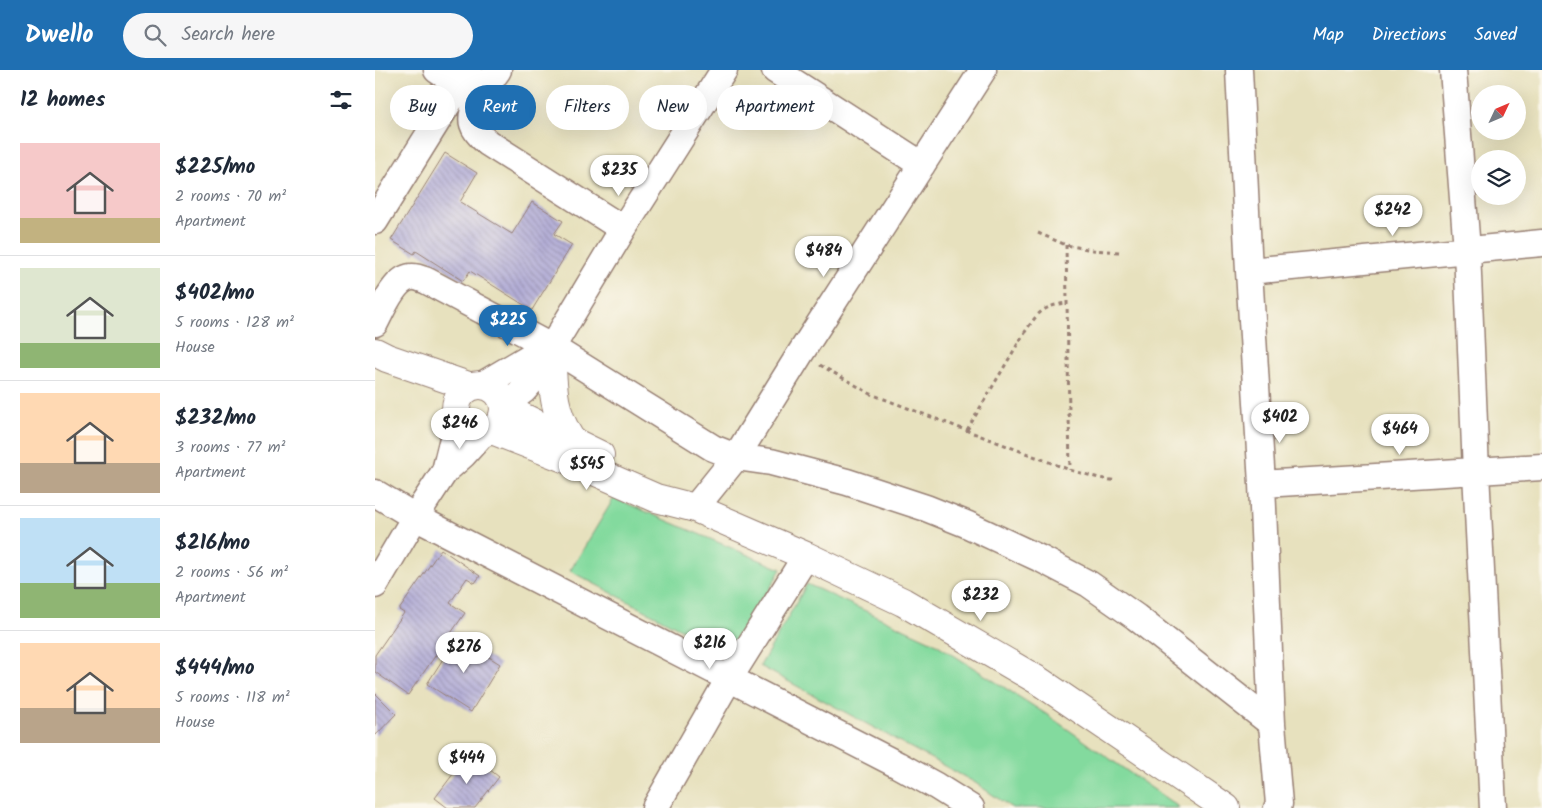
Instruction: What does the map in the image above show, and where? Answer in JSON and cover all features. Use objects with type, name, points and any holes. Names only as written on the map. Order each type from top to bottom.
[{"type":"main road","points":[[551,347],[553,394],[562,426],[571,440]]},
{"type":"main road","points":[[381,355],[477,386],[489,387],[501,397],[496,419]]},
{"type":"main road","points":[[381,355],[457,415],[465,428],[471,431],[496,419],[571,440],[661,485],[695,508]]},
{"type":"main road","points":[[457,415],[459,397],[465,391],[477,386]]},
{"type":"main road","points":[[496,419],[569,460],[656,498],[695,508],[806,556],[903,602],[1039,681],[1226,808]]},
{"type":"street","points":[[375,221],[464,78],[437,70]]},
{"type":"street","points":[[497,70],[473,112],[472,123],[478,133],[488,143],[623,229]]},
{"type":"street","points":[[375,585],[445,471],[463,455],[531,382],[623,229],[724,70]]},
{"type":"street","points":[[775,70],[922,165]]},
{"type":"street","points":[[695,508],[736,457],[983,70]]},
{"type":"street","points":[[1239,70],[1262,484],[1272,724],[1279,804],[1277,808]]},
{"type":"street","points":[[1453,70],[1467,250],[1493,808]]},
{"type":"street","points":[[1249,271],[1542,244]]},
{"type":"street","points":[[375,323],[397,285],[404,279],[411,277],[427,280],[551,347],[713,448],[736,457],[771,462],[847,482],[926,508],[966,524],[1089,584],[1136,617],[1272,724]]},
{"type":"street","points":[[477,386],[538,352],[551,347]]},
{"type":"street","points":[[445,471],[457,415]]},
{"type":"street","points":[[1262,484],[1542,467]]},
{"type":"street","points":[[375,493],[415,517],[898,764],[971,808]]},
{"type":"street","points":[[655,808],[730,677],[806,556]]},
{"type":"path","points":[[1038,234],[1066,245],[1120,252]]},
{"type":"path","points":[[1066,245],[1070,470]]},
{"type":"path","points":[[967,430],[1032,321],[1041,311],[1052,304],[1067,303]]},
{"type":"path","points":[[800,354],[871,394],[1070,470],[1117,481]]},
{"type":"green space","points":[[614,498],[781,569],[732,656],[570,571]]},
{"type":"green space","points":[[807,584],[933,642],[1046,714],[1180,808],[1012,808],[974,782],[760,666]]},
{"type":"building","points":[[445,153],[477,173],[460,202],[512,234],[532,202],[563,221],[554,234],[572,245],[532,310],[470,271],[463,281],[416,251],[414,254],[391,240]]},
{"type":"building","points":[[441,549],[480,576],[475,583],[467,578],[450,603],[465,613],[408,695],[375,672],[375,655],[404,613],[399,610]]},
{"type":"building","points":[[457,637],[500,664],[471,712],[427,684]]},
{"type":"building","points":[[375,693],[396,714],[375,736]]},
{"type":"building","points":[[469,753],[499,777],[475,808],[448,808],[435,798]]}]
